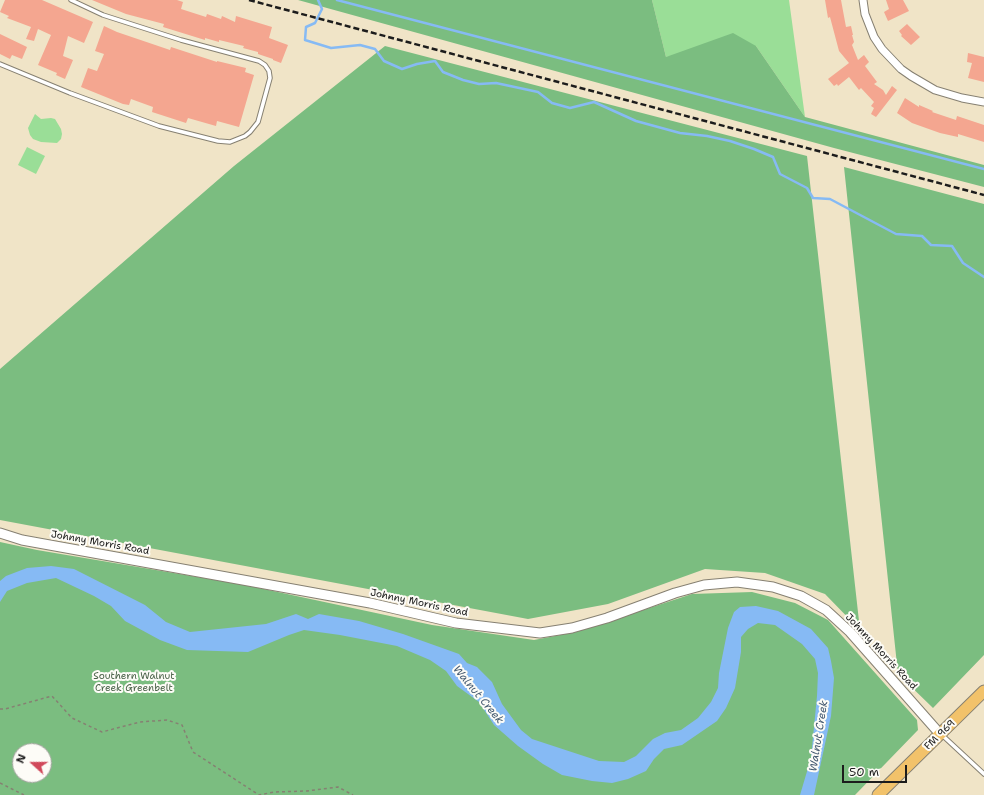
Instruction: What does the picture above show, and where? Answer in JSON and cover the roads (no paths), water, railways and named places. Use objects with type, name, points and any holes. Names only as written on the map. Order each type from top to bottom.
[{"type":"main road","name":"FM 969","points":[[878,795],[984,691]]},
{"type":"street","points":[[863,0],[865,14],[874,37],[882,49],[901,69],[935,90],[962,98],[984,102]]},
{"type":"street","name":"Johnny Morris Road","points":[[0,533],[22,540],[370,603],[456,623],[540,633],[572,628],[607,618],[675,593],[704,585],[737,582],[773,587],[801,596],[826,610],[850,632],[940,734]]},
{"type":"lane","points":[[0,64],[70,93],[159,126],[218,141],[230,142],[245,136],[258,122],[270,78],[270,70],[266,65],[259,61],[181,40],[103,14],[71,0]]},
{"type":"lane","points":[[940,734],[984,774]]},
{"type":"water","name":"Walnut Creek","points":[[51,566],[74,569],[145,605],[166,622],[190,632],[266,624],[296,614],[308,619],[319,614],[359,621],[403,634],[459,654],[467,663],[477,667],[492,682],[502,704],[521,730],[532,739],[599,761],[624,762],[636,756],[653,739],[665,733],[681,730],[698,718],[711,702],[718,688],[719,673],[728,628],[734,612],[740,607],[756,606],[778,611],[811,629],[828,648],[831,661],[834,678],[831,716],[814,795],[800,795],[811,758],[818,673],[815,659],[802,644],[775,625],[758,623],[748,629],[741,637],[741,652],[735,688],[726,708],[717,721],[682,745],[664,749],[654,759],[646,771],[628,779],[612,783],[562,775],[543,764],[518,746],[494,725],[479,702],[457,686],[446,671],[430,660],[397,646],[304,630],[248,652],[187,650],[160,640],[125,621],[111,606],[56,578],[27,583],[7,591],[0,602],[0,581],[6,576],[27,568]]},
{"type":"waterway","points":[[318,0],[322,9],[315,23],[306,27],[305,40],[331,48],[360,45],[375,49],[384,61],[402,69],[417,64],[435,61],[443,72],[463,80],[479,84],[496,83],[538,92],[552,103],[570,108],[594,102],[636,121],[680,133],[707,136],[730,141],[754,149],[773,157],[780,174],[807,188],[813,198],[830,199],[896,234],[922,236],[931,245],[952,246],[963,263],[984,277]]},
{"type":"waterway","points":[[337,0],[984,169]]},
{"type":"railway","points":[[249,0],[984,195]]},
{"type":"park label","name":"Southern Walnut Creek Greenbelt","points":[[134,682]]}]
